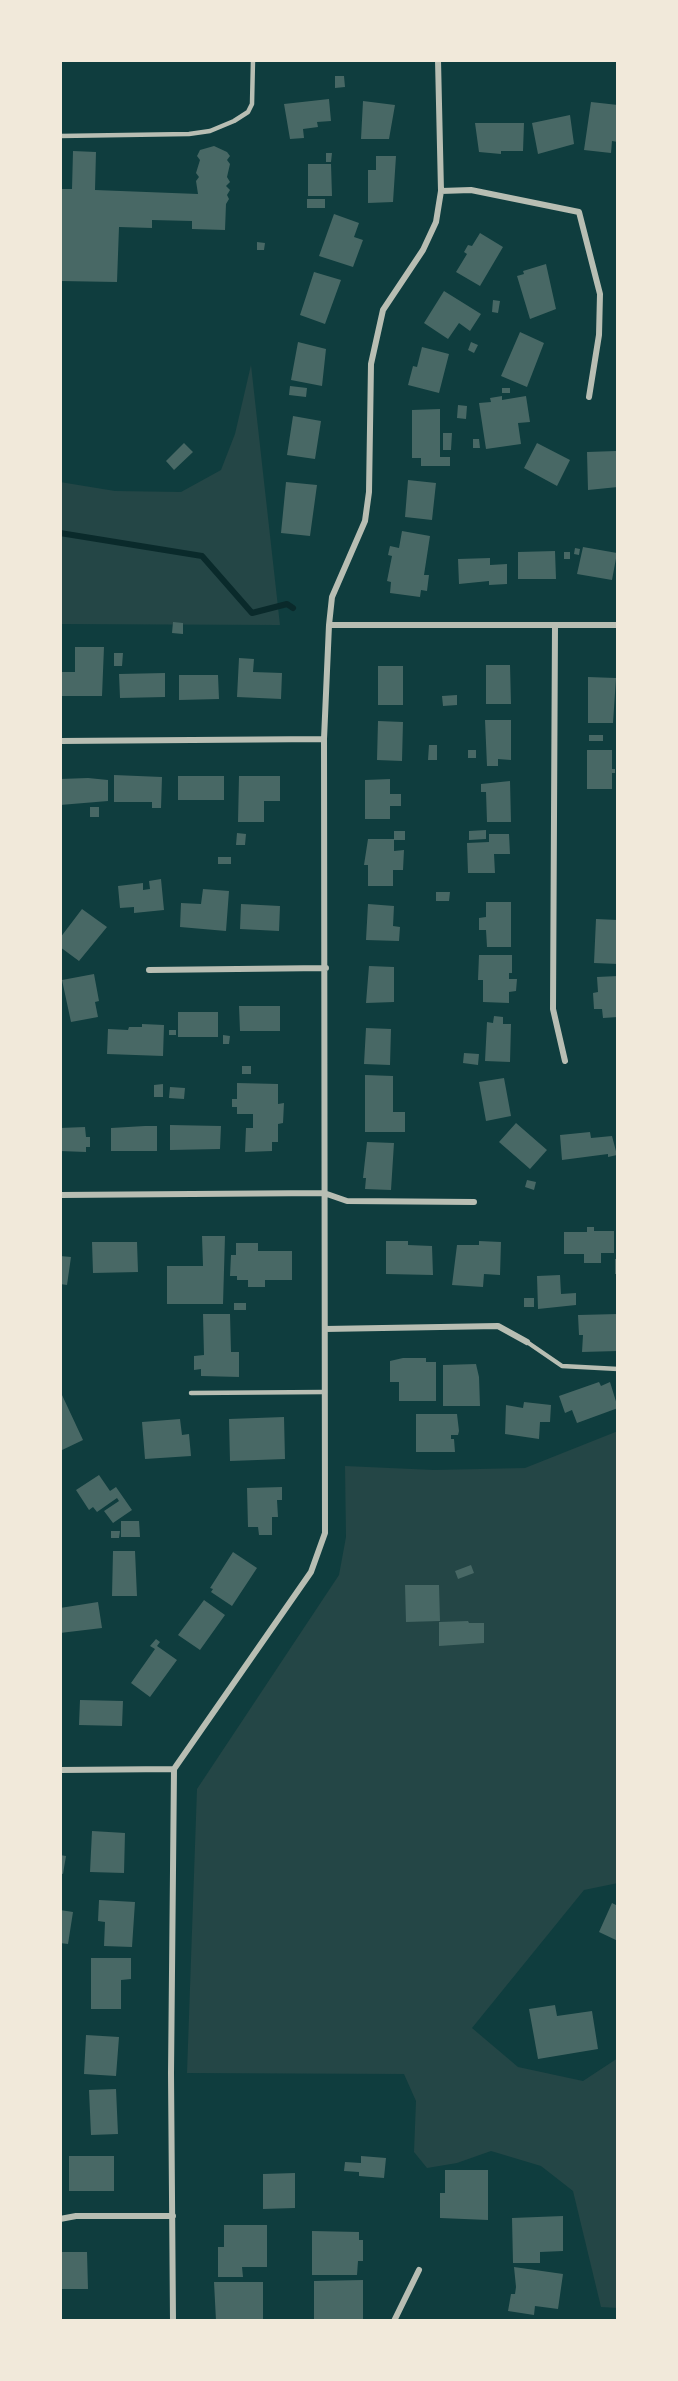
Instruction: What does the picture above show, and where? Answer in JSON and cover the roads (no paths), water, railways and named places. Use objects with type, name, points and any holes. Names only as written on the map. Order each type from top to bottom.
[{"type":"street","points":[[173,2321],[171,2073],[174,1769],[311,1572],[326,1533],[324,739],[329,625],[332,597],[365,521],[369,492],[371,364],[382,310],[423,250],[436,222],[441,191],[438,60]]},
{"type":"street","points":[[441,191],[471,190],[579,212],[600,294],[600,335],[589,397]]},
{"type":"street","points":[[329,625],[618,625]]},
{"type":"street","points":[[555,625],[553,1009],[565,1061]]},
{"type":"street","points":[[60,741],[324,739]]},
{"type":"street","points":[[149,970],[326,968]]},
{"type":"street","points":[[60,1195],[324,1193],[347,1201],[474,1202]]},
{"type":"street","points":[[325,1329],[498,1326],[527,1342]]},
{"type":"street","points":[[60,1770],[174,1769]]},
{"type":"street","points":[[60,2219],[76,2216],[173,2216]]},
{"type":"street","points":[[394,2321],[419,2270]]},
{"type":"lane","points":[[60,136],[189,134],[210,131],[248,112],[252,104],[253,60]]},
{"type":"lane","points":[[527,1342],[562,1366],[618,1369]]},
{"type":"lane","points":[[191,1393],[325,1392]]},
{"type":"waterway","points":[[60,533],[202,556],[252,613],[287,604],[293,608]]}]
